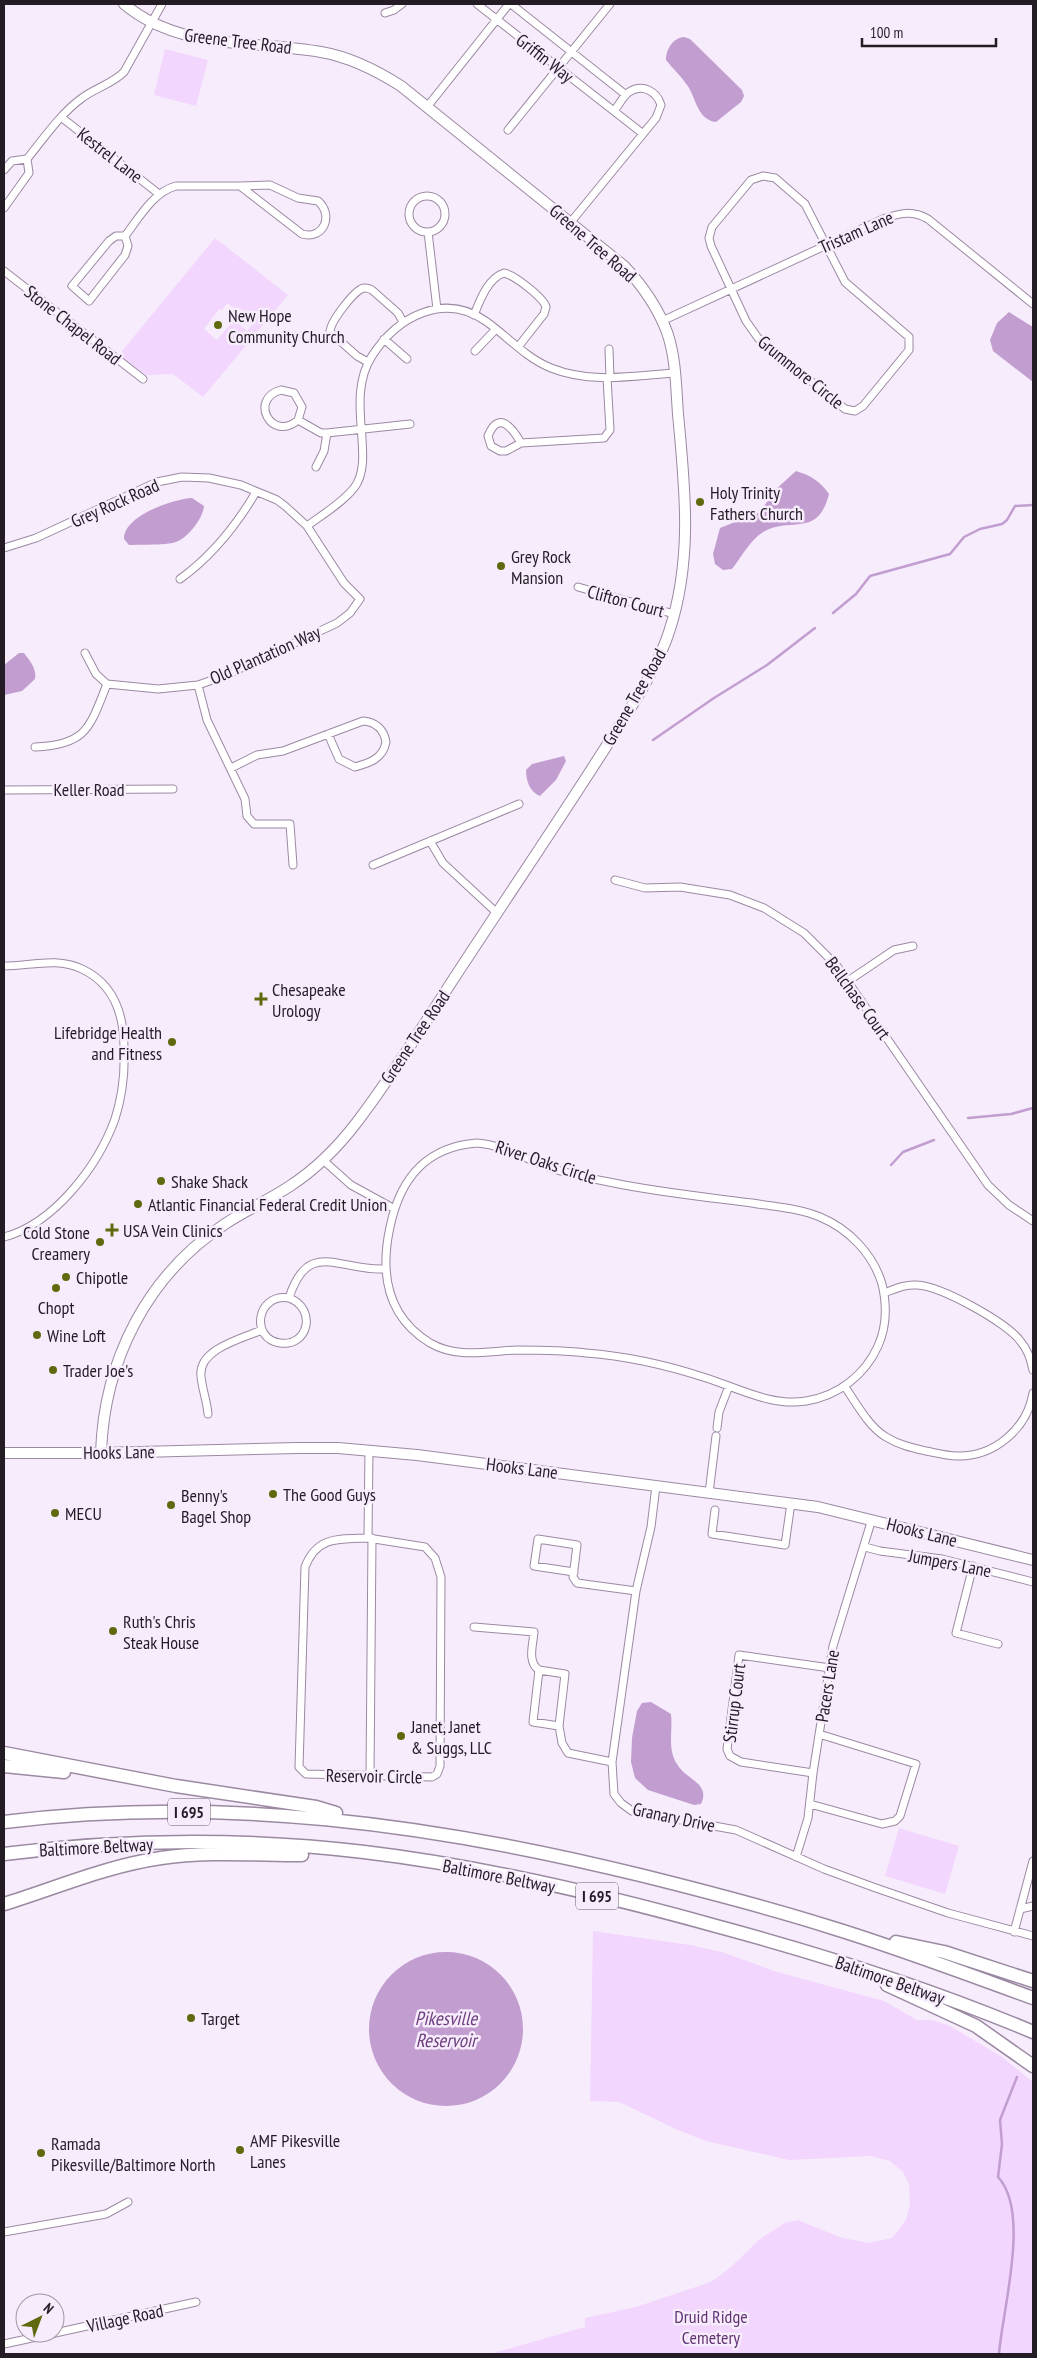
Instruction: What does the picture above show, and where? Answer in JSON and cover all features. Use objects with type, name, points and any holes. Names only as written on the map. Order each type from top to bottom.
[{"type":"highway","points":[[4,1753],[146,1780],[316,1807],[374,1823]]},
{"type":"highway","points":[[4,1766],[146,1780]]},
{"type":"highway","name":"Baltimore Beltway","points":[[4,1822],[128,1812],[236,1813],[374,1823],[459,1836],[602,1865],[764,1906],[834,1928],[1033,1998]]},
{"type":"highway","name":"Baltimore Beltway","points":[[4,1854],[124,1843],[232,1843],[364,1852],[466,1869],[592,1895],[686,1918],[826,1958],[922,1990],[1033,2032]]},
{"type":"highway","points":[[7,1904],[97,1872],[161,1858],[195,1855],[364,1852]]},
{"type":"highway","points":[[834,1928],[944,1952],[1033,1981]]},
{"type":"highway","points":[[826,1958],[976,2026],[1033,2066]]},
{"type":"street","name":"Greene Tree Road","points":[[101,1453],[104,1415],[121,1351],[138,1316],[160,1284],[188,1253],[208,1235],[238,1215],[290,1186],[323,1160],[345,1137],[373,1100],[628,712],[661,654],[674,614],[684,564],[686,516],[670,343],[662,321],[650,298],[635,277],[427,107],[385,76],[344,57],[294,48],[199,39],[178,34],[152,23],[124,4]]},
{"type":"street","points":[[4,170],[12,161],[27,159],[61,117],[81,99],[116,80],[124,72],[162,4]]},
{"type":"street","points":[[385,13],[394,10],[402,4]]},
{"type":"street","name":"Griffin Way","points":[[477,4],[642,133]]},
{"type":"street","points":[[427,107],[510,4]]},
{"type":"street","name":"Griffin Way","points":[[510,4],[626,95]]},
{"type":"street","points":[[508,130],[610,4]]},
{"type":"street","points":[[570,223],[660,112],[659,98],[654,92],[642,88],[631,90],[614,111]]},
{"type":"street","name":"Kestrel Lane","points":[[61,117],[159,194]]},
{"type":"street","points":[[4,208],[29,173],[27,159]]},
{"type":"street","name":"Grummore Circle","points":[[763,176],[775,178],[805,204],[845,282],[905,332],[910,342],[909,350],[859,410],[849,411],[765,345],[752,330],[731,289],[711,246],[710,232],[751,180],[763,176]]},
{"type":"street","points":[[125,236],[128,246],[125,255],[89,300],[72,286],[112,238],[125,236],[159,194],[167,188],[176,186],[270,185],[298,198],[318,201],[326,212],[326,222],[317,234],[309,236],[302,234],[240,186]]},
{"type":"street","points":[[427,195],[436,198],[442,203],[445,212],[442,225],[428,232],[420,231],[413,226],[408,218],[409,208],[417,198],[427,195]]},
{"type":"street","name":"Tristam Lane","points":[[662,321],[826,245],[905,212],[921,215],[1033,304]]},
{"type":"street","points":[[428,232],[437,308]]},
{"type":"street","name":"Stone Chapel Road","points":[[4,271],[143,379]]},
{"type":"street","points":[[474,315],[484,293],[496,277],[504,273],[513,276],[543,301],[546,307],[544,314],[518,347]]},
{"type":"street","points":[[368,362],[350,350],[330,332],[332,322],[359,290],[367,288],[372,290],[398,313],[403,322]]},
{"type":"street","points":[[307,526],[355,487],[362,464],[360,387],[368,362],[384,339],[403,322],[420,313],[437,308],[453,309],[474,315],[551,368],[580,377],[609,378],[674,373]]},
{"type":"street","points":[[475,352],[496,329]]},
{"type":"street","points":[[384,339],[407,359]]},
{"type":"street","points":[[521,443],[514,431],[505,423],[493,427],[488,436],[491,446],[500,451],[506,451],[521,443],[604,438],[609,434],[609,350]]},
{"type":"street","points":[[281,390],[294,393],[302,407],[298,420],[289,426],[282,427],[271,423],[265,412],[268,397],[281,390]]},
{"type":"street","points":[[298,420],[321,432],[327,433],[410,424]]},
{"type":"street","points":[[316,467],[324,451],[327,433]]},
{"type":"street","name":"Grey Rock Road","points":[[4,548],[36,538],[157,482],[182,477],[209,478],[241,485],[277,500],[307,526],[344,584],[360,599]]},
{"type":"street","points":[[180,579],[199,565],[227,536],[237,524],[256,492]]},
{"type":"street","name":"Clifton Court","points":[[578,587],[674,614]]},
{"type":"street","name":"Old Plantation Way","points":[[107,684],[158,689],[198,685],[224,676],[337,623],[350,613],[360,599]]},
{"type":"street","points":[[36,748],[67,743],[82,734],[93,720],[107,684],[96,674],[85,653]]},
{"type":"street","points":[[198,685],[207,720],[245,799],[247,816],[254,824],[290,824],[293,865]]},
{"type":"street","points":[[231,768],[257,755],[283,751],[328,734],[363,721],[370,722],[382,731],[386,742],[381,755],[354,768],[340,759],[328,734]]},
{"type":"street","name":"Keller Road","points":[[4,790],[174,789]]},
{"type":"street","points":[[373,864],[519,804]]},
{"type":"street","points":[[430,841],[443,864],[497,912]]},
{"type":"street","name":"Bellchase Court","points":[[615,880],[644,888],[699,888],[730,895],[764,908],[804,933],[837,966],[848,981],[988,1185],[1009,1205],[1033,1221]]},
{"type":"street","points":[[848,981],[894,950],[913,946]]},
{"type":"street","points":[[4,1237],[19,1232],[40,1220],[72,1188],[90,1166],[115,1118],[124,1056],[124,1026],[121,1013],[100,980],[83,970],[57,962],[6,966]]},
{"type":"street","name":"River Oaks Circle","points":[[465,1144],[489,1144],[545,1166],[590,1179],[794,1209],[821,1217],[845,1231],[862,1248],[876,1269],[884,1293],[886,1314],[878,1346],[859,1374],[845,1387],[817,1398],[795,1402],[764,1397],[678,1370],[586,1352],[516,1350],[468,1354],[441,1348],[414,1330],[402,1317],[390,1294],[384,1268],[393,1208],[409,1179],[433,1156],[465,1144]]},
{"type":"street","points":[[323,1160],[351,1185],[393,1208]]},
{"type":"street","points":[[289,1298],[297,1277],[303,1269],[314,1262],[326,1261],[356,1268],[384,1268]]},
{"type":"street","points":[[884,1293],[901,1286],[918,1285],[933,1288],[955,1297],[1014,1334],[1027,1351],[1033,1370]]},
{"type":"street","points":[[276,1298],[289,1298],[296,1301],[305,1312],[306,1326],[302,1335],[292,1342],[280,1343],[268,1337],[262,1330],[261,1316],[265,1306],[276,1298]]},
{"type":"street","points":[[208,1414],[201,1377],[202,1365],[214,1352],[262,1330]]},
{"type":"street","points":[[709,1493],[719,1412],[729,1386]]},
{"type":"street","points":[[845,1387],[866,1417],[886,1437],[903,1446],[957,1456],[980,1454],[994,1448],[1012,1434],[1025,1416],[1033,1394]]},
{"type":"street","name":"Hooks Lane","points":[[4,1452],[101,1453],[298,1448],[370,1450],[792,1503],[872,1519],[1033,1560]]},
{"type":"street","points":[[370,1450],[370,1776]]},
{"type":"street","name":"Granary Drive","points":[[656,1486],[651,1527],[636,1591],[612,1762],[614,1794],[621,1803],[632,1811],[736,1830],[796,1857],[873,1887],[1014,1932],[1033,1936]]},
{"type":"street","points":[[715,1510],[712,1534],[785,1545],[792,1503]]},
{"type":"street","name":"Pacers Lane","points":[[796,1857],[808,1818],[819,1734],[838,1624],[865,1546],[872,1519]]},
{"type":"street","name":"Reservoir Circle","points":[[370,1538],[425,1547],[439,1565],[441,1577],[440,1766],[437,1774],[427,1778],[370,1776],[306,1774],[299,1767],[305,1567],[312,1553],[324,1543],[333,1540],[370,1538]]},
{"type":"street","points":[[574,1572],[534,1566],[538,1540],[578,1545],[574,1572],[574,1580],[577,1583],[636,1591]]},
{"type":"street","name":"Jumpers Lane","points":[[865,1546],[973,1566],[1033,1582]]},
{"type":"street","points":[[973,1566],[956,1633],[998,1644]]},
{"type":"street","points":[[474,1627],[534,1632],[532,1658],[535,1667],[539,1670],[565,1674],[559,1726],[562,1743],[568,1753],[612,1762]]},
{"type":"street","name":"Stirrup Court","points":[[813,1773],[741,1762],[730,1756],[727,1749],[739,1655],[830,1668]]},
{"type":"street","points":[[539,1670],[532,1722],[559,1726]]},
{"type":"street","points":[[810,1804],[882,1824],[889,1824],[900,1816],[916,1764],[819,1734]]},
{"type":"street","points":[[1014,1932],[1033,1860]]},
{"type":"street","points":[[1020,1909],[1033,1906]]},
{"type":"street","points":[[4,2232],[106,2214],[128,2202]]},
{"type":"street","name":"Village Road","points":[[65,2331],[196,2302]]},
{"type":"green space","points":[[165,49],[208,60],[196,106],[154,95]]},
{"type":"green space","points":[[215,238],[288,295],[203,397],[173,374],[147,375],[118,356]],"holes":[[[227,303],[236,310],[238,307],[255,321],[247,331],[234,320],[217,340],[204,329],[219,309],[222,310]]]},
{"type":"green space","points":[[899,1828],[959,1846],[945,1894],[885,1876]]},
{"type":"green space","name":"Druid Ridge Cemetery","points":[[593,1931],[690,1945],[722,1952],[774,1971],[884,2001],[917,2020],[932,2020],[950,2026],[1002,2057],[1033,2082],[1033,2354],[490,2354],[585,2327],[585,2318],[636,2307],[711,2282],[731,2267],[760,2239],[785,2223],[798,2220],[842,2238],[869,2243],[892,2238],[906,2220],[910,2205],[909,2184],[903,2172],[890,2161],[871,2156],[789,2160],[706,2141],[619,2102],[590,2101]]},
{"type":"water","points":[[684,37],[690,39],[742,90],[744,96],[741,102],[716,122],[701,113],[687,85],[666,60],[667,52],[673,42]]},
{"type":"water","points":[[1009,312],[1033,327],[1033,382],[993,351],[990,340],[997,323]]},
{"type":"water","points":[[796,471],[815,480],[829,494],[824,508],[818,516],[803,524],[775,527],[760,534],[732,569],[723,570],[715,564],[713,554],[720,528],[760,512],[775,490]]},
{"type":"water","points":[[192,498],[204,506],[203,511],[194,527],[181,540],[165,544],[129,545],[124,539],[126,531],[140,516],[162,505]]},
{"type":"water","points":[[19,653],[24,653],[31,662],[35,672],[35,679],[22,691],[4,695],[4,665]]},
{"type":"water","points":[[564,756],[566,761],[556,780],[540,796],[534,792],[529,786],[526,770],[532,764]]},
{"type":"water","points":[[651,1702],[671,1714],[671,1746],[674,1758],[681,1769],[703,1791],[701,1804],[694,1805],[648,1790],[635,1778],[631,1762],[632,1738],[637,1711],[642,1703]]},
{"type":"water","name":"Pikesville Reservoir","points":[[446,1952],[461,1953],[476,1958],[501,1974],[517,1999],[522,2014],[522,2044],[517,2059],[501,2084],[476,2100],[461,2105],[446,2106],[431,2105],[416,2100],[391,2084],[375,2059],[370,2044],[369,2029],[370,2014],[375,1999],[391,1974],[416,1958],[431,1953]]},
{"type":"waterway","points":[[833,613],[856,594],[870,576],[950,554],[964,537],[980,529],[1002,524],[1007,520],[1015,506],[1033,505]]},
{"type":"waterway","points":[[653,740],[714,698],[767,665],[815,628]]},
{"type":"waterway","points":[[968,1118],[1011,1114],[1033,1108]]},
{"type":"waterway","points":[[891,1165],[903,1152],[934,1140]]},
{"type":"waterway","points":[[999,2354],[1009,2288],[1014,2237],[1008,2193],[998,2177],[1002,2144],[1000,2120],[1017,2077]]},
{"type":"place","name":"New Hope Community Church","points":[[218,325]]},
{"type":"place","name":"Holy Trinity Fathers Church","points":[[700,502]]},
{"type":"place","name":"Grey Rock Mansion","points":[[501,566]]},
{"type":"place","name":"Chesapeake Urology","points":[[261,999]]},
{"type":"place","name":"Lifebridge Health and Fitness","points":[[172,1042]]},
{"type":"place","name":"Shake Shack","points":[[161,1181]]},
{"type":"place","name":"Atlantic Financial Federal Credit Union","points":[[138,1204]]},
{"type":"place","name":"USA Vein Clinics","points":[[112,1230]]},
{"type":"place","name":"Cold Stone Creamery","points":[[100,1242]]},
{"type":"place","name":"Chipotle","points":[[66,1277]]},
{"type":"place","name":"Chopt","points":[[56,1288]]},
{"type":"place","name":"Wine Loft","points":[[37,1335]]},
{"type":"place","name":"Trader Joe's","points":[[53,1370]]},
{"type":"place","name":"The Good Guys","points":[[273,1494]]},
{"type":"place","name":"Benny's Bagel Shop","points":[[171,1505]]},
{"type":"place","name":"MECU","points":[[55,1513]]},
{"type":"place","name":"Ruth's Chris Steak House","points":[[113,1631]]},
{"type":"place","name":"Janet, Janet & Suggs, LLC","points":[[401,1736]]},
{"type":"place","name":"Target","points":[[191,2018]]},
{"type":"place","name":"AMF Pikesville Lanes","points":[[240,2150]]},
{"type":"place","name":"Ramada Pikesville/Baltimore North","points":[[41,2153]]}]
